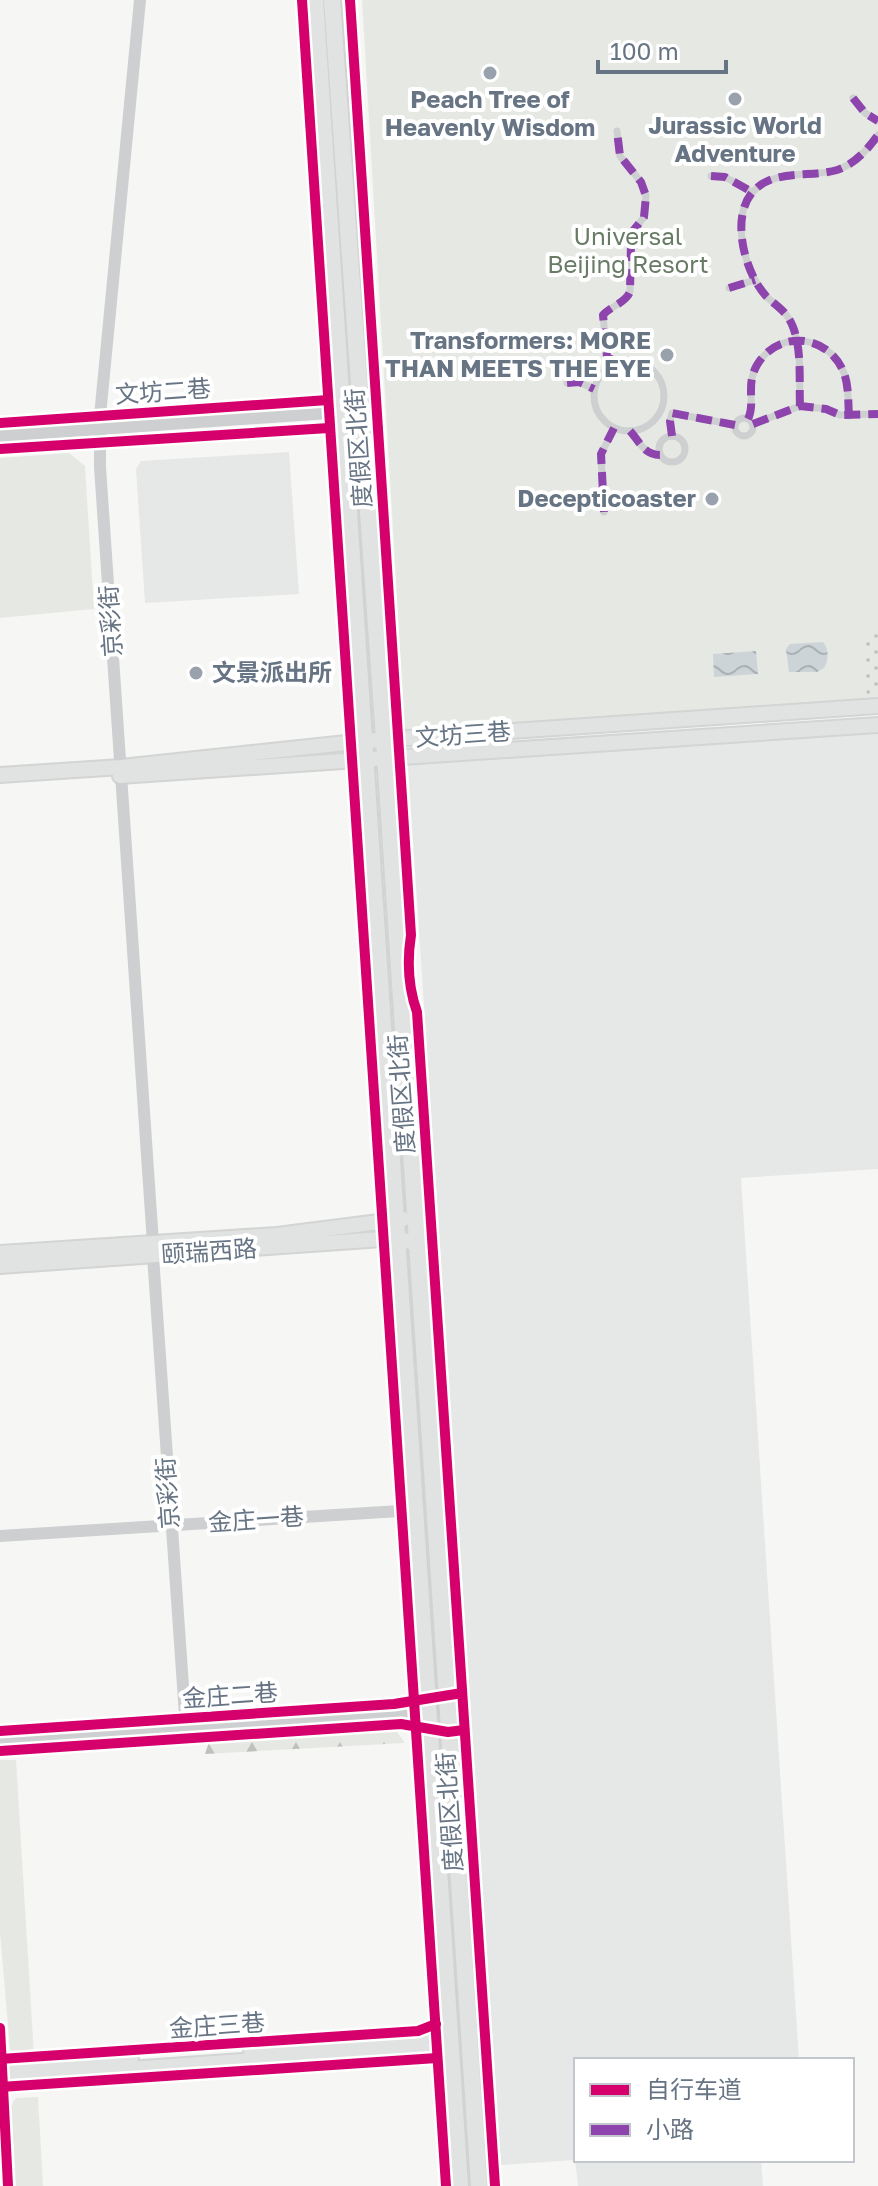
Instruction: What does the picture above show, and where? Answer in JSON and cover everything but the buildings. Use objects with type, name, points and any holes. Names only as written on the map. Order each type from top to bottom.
[{"type":"main road","name":"度假区北街","points":[[315,0],[416,1510],[435,1670]]},
{"type":"main road","name":"度假区北街","points":[[332,0],[417,1244],[435,1670],[479,2186]]},
{"type":"main road","name":"文坊三巷","points":[[0,785],[365,741],[878,706]]},
{"type":"main road","name":"文坊三巷","points":[[0,775],[366,760],[878,725]]},
{"type":"main road","name":"颐瑞西路","points":[[0,1266],[277,1235],[397,1229],[415,1216]]},
{"type":"main road","name":"颐瑞西路","points":[[397,1229],[417,1244]]},
{"type":"main road","name":"颐瑞西路","points":[[0,1253],[153,1250]]},
{"type":"main road","name":"度假区北街","points":[[441,1753],[449,2023],[460,2186]]},
{"type":"main road","name":"金庄三巷","points":[[0,2068],[430,2038],[449,2023]]},
{"type":"main road","name":"金庄三巷","points":[[0,2078],[430,2048],[452,2059]]},
{"type":"street","name":"京彩街","points":[[140,0],[100,429],[100,467],[186,1729]]},
{"type":"street","points":[[853,98],[865,113],[878,121]]},
{"type":"street","points":[[617,131],[620,156],[641,182],[646,207],[644,217],[633,231],[630,292],[628,297],[603,315],[607,357],[617,362],[637,361],[655,371],[664,389],[662,410],[653,423],[630,431],[614,428],[596,408],[594,389],[602,373],[617,362]]},
{"type":"street","points":[[800,406],[797,339],[786,311],[766,295],[750,271],[742,219],[745,203],[760,185],[785,176],[838,169],[861,155],[878,135]]},
{"type":"street","points":[[711,176],[725,177],[752,192]]},
{"type":"street","points":[[729,288],[755,280]]},
{"type":"street","points":[[849,416],[846,376],[841,367],[815,343],[797,339],[772,349],[757,366],[749,387],[751,412],[750,422],[751,433],[745,436],[736,433],[735,425],[741,418],[750,422],[800,406],[849,416],[878,414]]},
{"type":"street","points":[[567,383],[579,382],[594,389]]},
{"type":"street","points":[[662,410],[735,425]]},
{"type":"street","name":"文坊二巷","points":[[0,436],[343,412]]},
{"type":"street","points":[[672,413],[672,436]]},
{"type":"street","points":[[604,512],[601,454],[614,428]]},
{"type":"street","points":[[630,431],[646,452],[660,455],[671,463],[684,457],[684,443],[672,436]]},
{"type":"street","points":[[660,455],[661,442],[672,436]]},
{"type":"street","name":"金庄一巷","points":[[0,1536],[416,1510]]},
{"type":"street","name":"金庄二巷","points":[[0,1741],[438,1711]]},
{"type":"shaded area","points":[[289,452],[299,594],[145,603],[136,469],[141,461]]},
{"type":"shaded area","points":[[878,733],[878,1169],[741,1178],[799,2058],[574,2058],[574,2160],[501,2165],[408,765]]},
{"type":"shaded area","points":[[575,2162],[761,2162],[763,2186],[578,2186]]},
{"type":"green space","name":"Universal Beijing Resort","points":[[362,0],[878,0],[878,634],[863,636],[867,706],[405,735]]},
{"type":"green space","points":[[69,453],[85,466],[94,609],[0,618],[0,458]]},
{"type":"green space","points":[[878,624],[878,701],[852,703],[844,634]]},
{"type":"green space","points":[[395,1729],[405,1743],[205,1754],[209,1742]]},
{"type":"green space","points":[[0,1760],[16,1760],[34,2056],[17,2057],[10,2049],[0,1932]]},
{"type":"green space","points":[[38,2097],[43,2186],[16,2186],[11,2106],[16,2098]]},
{"type":"water","points":[[823,642],[828,655],[824,668],[817,672],[789,672],[786,649],[790,644]]},
{"type":"water","points":[[756,651],[758,674],[714,677],[713,654]]},
{"type":"marked path","points":[[853,98],[865,113],[878,121]]},
{"type":"marked path","points":[[617,131],[620,156],[641,182],[646,196],[644,217],[633,231],[631,241],[630,292],[603,315],[607,357],[617,362]]},
{"type":"marked path","points":[[800,406],[796,336],[788,317],[766,296],[752,274],[741,232],[745,205],[751,194],[769,180],[837,170],[850,164],[878,135]]},
{"type":"marked path","points":[[711,176],[725,177],[752,192]]},
{"type":"marked path","points":[[729,288],[755,280]]},
{"type":"marked path","points":[[748,419],[753,373],[757,365],[766,353],[790,341],[815,344],[837,360],[846,378],[849,416]]},
{"type":"marked path","points":[[567,383],[579,382],[594,389]]},
{"type":"marked path","points":[[753,424],[800,406],[826,409],[840,415],[878,414]]},
{"type":"marked path","points":[[672,436],[672,413],[735,425]]},
{"type":"marked path","points":[[604,512],[601,454],[614,428]]},
{"type":"marked path","points":[[630,431],[646,450],[660,455]]},
{"type":"cycle path","points":[[302,0],[446,2186]]},
{"type":"cycle path","points":[[350,0],[411,935],[409,974],[417,1012],[495,2186]]},
{"type":"cycle path","points":[[0,423],[328,400]]},
{"type":"cycle path","points":[[0,449],[329,428]]},
{"type":"cycle path","points":[[0,1731],[394,1704],[462,1693]]},
{"type":"cycle path","points":[[0,1751],[401,1724],[448,1732],[464,1730]]},
{"type":"cycle path","points":[[0,2059],[418,2031],[436,2024]]},
{"type":"cycle path","points":[[0,2028],[8,2186]]},
{"type":"cycle path","points":[[0,2087],[437,2058]]},
{"type":"place","name":"Peach Tree of Heavenly Wisdom","points":[[490,73]]},
{"type":"place","name":"Jurassic World Adventure","points":[[735,99]]},
{"type":"place","name":"Transformers: MORE THAN MEETS THE EYE","points":[[667,355]]},
{"type":"place","name":"Decepticoaster","points":[[712,499]]},
{"type":"place","name":"文景派出所","points":[[196,673]]}]
